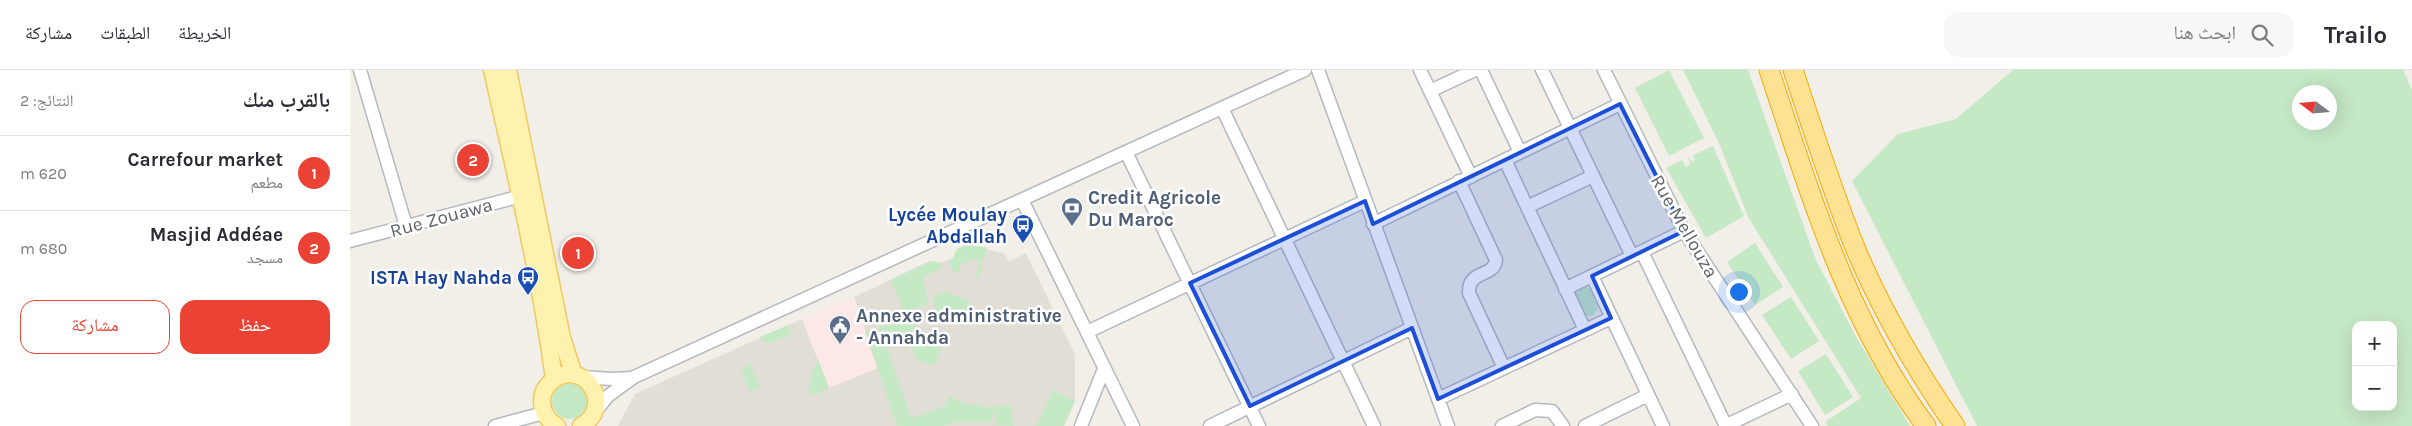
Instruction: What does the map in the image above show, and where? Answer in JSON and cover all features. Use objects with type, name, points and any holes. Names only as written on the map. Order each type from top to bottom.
[{"type":"highway","points":[[1769,70],[1835,262],[1861,319],[1893,376],[1926,426]]},
{"type":"highway","points":[[1793,70],[1820,152],[1857,251],[1909,353],[1955,426]]},
{"type":"main road","points":[[492,70],[562,338],[578,376]]},
{"type":"main road","points":[[508,70],[554,379]]},
{"type":"main road","points":[[557,426],[544,413],[542,398],[548,384],[554,379],[567,374],[578,376],[590,383],[595,392],[597,402],[587,422]]},
{"type":"street","points":[[360,70],[406,226]]},
{"type":"street","points":[[587,422],[608,396],[634,377],[1306,70]]},
{"type":"street","points":[[1318,70],[1448,426]]},
{"type":"street","points":[[1420,70],[1496,260],[1491,269],[1474,278],[1470,285],[1469,293],[1504,368]]},
{"type":"street","points":[[1430,91],[1475,70]]},
{"type":"street","points":[[1481,70],[1520,152]]},
{"type":"street","points":[[1542,70],[1593,176],[1637,254],[1725,426],[1747,421],[1792,394]]},
{"type":"street","name":"Rue Mellouza","points":[[1604,70],[1684,231],[1812,426]]},
{"type":"street","points":[[1373,224],[1620,104]]},
{"type":"street","points":[[1222,108],[1283,240],[1374,426]]},
{"type":"street","points":[[1126,152],[1259,426]]},
{"type":"street","points":[[1505,160],[1585,330]]},
{"type":"street","points":[[1527,207],[1593,176]]},
{"type":"street","name":"Rue Zouawa","points":[[350,242],[526,195]]},
{"type":"street","points":[[1022,200],[1133,426]]},
{"type":"street","points":[[1087,332],[1365,201]]},
{"type":"street","points":[[1566,289],[1684,231]]},
{"type":"street","points":[[1592,276],[1663,426]]},
{"type":"street","points":[[1438,399],[1611,318]]},
{"type":"street","points":[[1210,426],[1412,328]]},
{"type":"street","points":[[1081,426],[1104,369]]},
{"type":"street","points":[[578,376],[612,379],[634,377]]},
{"type":"street","points":[[1585,426],[1648,395]]},
{"type":"street","points":[[1502,426],[1543,409],[1552,411],[1563,426]]},
{"type":"street","points":[[495,426],[544,413]]},
{"type":"highlighted area","points":[[1620,104],[1684,231],[1592,276],[1611,318],[1438,399],[1412,328],[1250,406],[1190,283],[1365,201],[1373,224]]},
{"type":"shaded area","points":[[968,244],[1005,254],[1009,262],[1026,253],[1075,355],[1075,401],[1064,426],[618,426],[635,394],[802,319],[829,388],[877,368],[854,297],[930,261],[941,263],[953,258],[957,249]]},
{"type":"shaded area","points":[[854,297],[878,368],[829,388],[802,319]]},
{"type":"green space","points":[[1669,70],[1704,138],[1669,156],[1635,88]]},
{"type":"green space","points":[[1683,70],[1748,70],[1815,258],[1855,335],[1910,426],[1828,426],[1825,422],[1861,398],[1748,217],[1719,143]]},
{"type":"green space","points":[[2013,70],[2403,70],[2412,90],[2412,426],[1977,426],[1852,181],[1898,134],[1956,119]]},
{"type":"green space","points":[[1713,146],[1744,216],[1706,238],[1666,168],[1682,160],[1686,167],[1690,164],[1689,157],[1692,162],[1695,160],[1693,155]]},
{"type":"green space","points":[[1755,243],[1783,287],[1755,305],[1727,262]]},
{"type":"green space","points":[[968,244],[987,248],[978,278],[975,277],[979,263],[975,258],[960,265],[960,273],[952,270],[949,260],[953,258],[957,249]]},
{"type":"green space","points":[[930,261],[941,263],[942,268],[923,277],[928,305],[914,308],[918,329],[884,340],[911,418],[945,406],[949,396],[966,404],[982,405],[983,408],[1010,405],[1014,426],[995,425],[997,413],[994,412],[991,423],[959,422],[942,426],[897,426],[865,332],[899,322],[900,325],[907,320],[891,280]]},
{"type":"green space","points":[[1584,286],[1590,289],[1598,307],[1596,312],[1590,316],[1583,314],[1574,295],[1578,289]]},
{"type":"green space","points":[[944,292],[967,299],[969,306],[964,324],[937,315],[933,296]]},
{"type":"green space","points":[[1791,297],[1819,341],[1791,359],[1762,315]]},
{"type":"green space","points":[[788,325],[792,334],[769,343],[761,340],[760,337]]},
{"type":"green space","points":[[922,331],[924,340],[933,343],[932,346],[941,348],[934,366],[916,359],[908,335]]},
{"type":"green space","points":[[1826,354],[1853,397],[1825,415],[1798,371]]},
{"type":"green space","points":[[818,359],[829,388],[812,395],[808,385]]},
{"type":"green space","points":[[751,365],[760,388],[750,392],[741,369]]},
{"type":"green space","points":[[570,383],[583,388],[588,401],[583,414],[570,419],[557,414],[552,401],[557,388]]},
{"type":"green space","points":[[1053,390],[1075,401],[1064,426],[1036,426]]},
{"type":"place","name":"Masjid Addéae","points":[[473,160]]},
{"type":"place","name":"Credit Agricole Du Maroc","points":[[1072,227]]},
{"type":"place","name":"Lycée Moulay Abdallah","points":[[1023,244]]},
{"type":"place","name":"Carrefour market","points":[[578,253]]},
{"type":"place","name":"ISTA Hay Nahda","points":[[528,296]]},
{"type":"place","name":"Annexe administrative - Annahda","points":[[840,345]]}]
